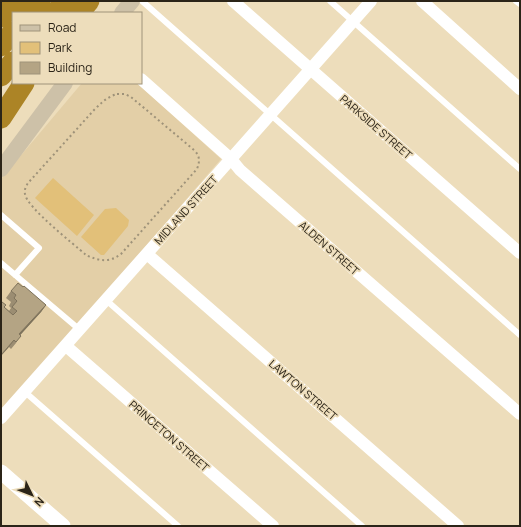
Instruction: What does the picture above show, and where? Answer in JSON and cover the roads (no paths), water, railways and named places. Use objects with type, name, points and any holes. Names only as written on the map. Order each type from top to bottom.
[{"type":"highway","points":[[1,17],[18,1]]},
{"type":"highway","points":[[31,12],[40,1]]},
{"type":"highway","points":[[56,12],[66,1]]},
{"type":"highway","points":[[80,12],[89,1]]},
{"type":"highway","points":[[1,46],[12,33]]},
{"type":"highway","points":[[1,76],[12,63]]},
{"type":"highway","points":[[1,118],[23,84]]},
{"type":"main road","points":[[123,12],[132,1]]},
{"type":"main road","points":[[1,169],[64,84]]},
{"type":"street","name":"PARKSIDE STREET","points":[[233,1],[520,253]]},
{"type":"street","name":"MIDLAND STREET","points":[[1,418],[371,1]]},
{"type":"street","points":[[422,1],[520,88]]},
{"type":"street","name":"ALDEN STREET","points":[[142,80],[231,159],[240,170],[520,414]]},
{"type":"street","name":"LAWTON STREET","points":[[147,254],[458,526]]},
{"type":"street","name":"PRINCETON STREET","points":[[66,346],[273,526]]},
{"type":"street","points":[[1,472],[63,526]]},
{"type":"lane","points":[[142,1],[520,335]]},
{"type":"lane","points":[[330,1],[520,169]]},
{"type":"lane","points":[[516,1],[520,4]]},
{"type":"lane","points":[[1,214],[39,248],[15,275]]},
{"type":"lane","points":[[1,263],[80,330]]},
{"type":"lane","points":[[106,300],[362,526]]},
{"type":"lane","points":[[25,392],[178,526]]}]
